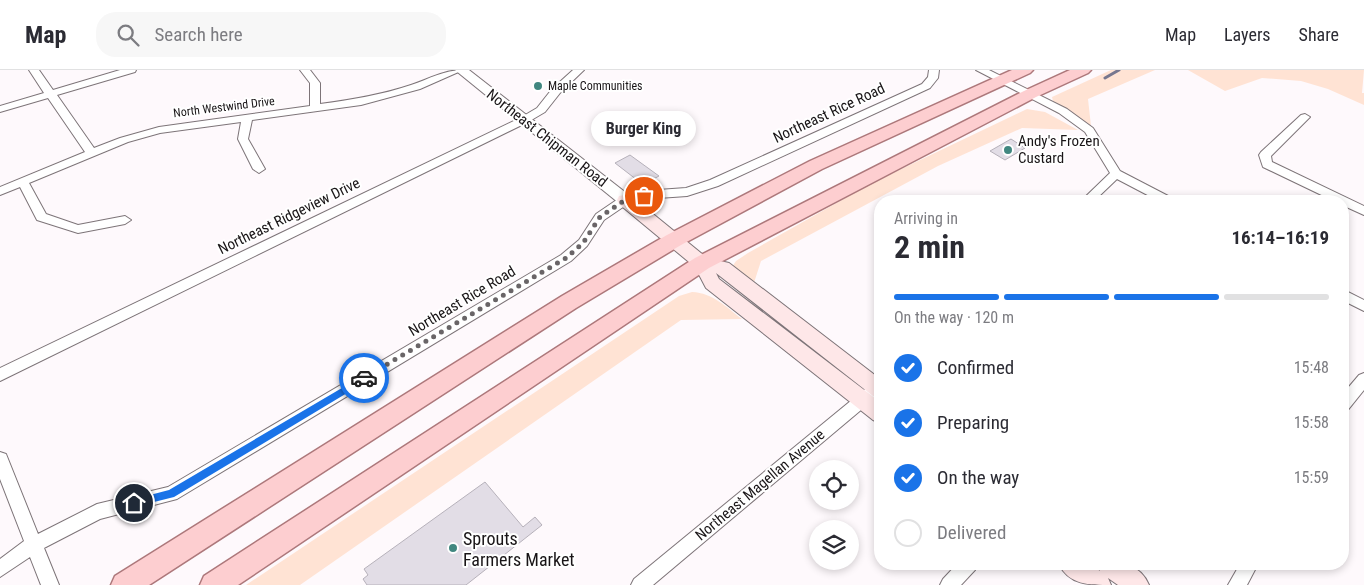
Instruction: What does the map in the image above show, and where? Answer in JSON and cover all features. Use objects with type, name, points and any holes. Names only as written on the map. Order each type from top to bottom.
[{"type":"main road","points":[[125,585],[569,302],[674,240],[816,165],[1025,70]]},
{"type":"main road","points":[[214,585],[702,262],[1030,94],[1083,70]]},
{"type":"main road","name":"Northeast Chipman Road","points":[[625,200],[702,262],[723,268],[874,383]]},
{"type":"main road","name":"Northeast Chipman Road","points":[[702,262],[712,283],[874,409]]},
{"type":"main road","points":[[783,339],[798,326]]},
{"type":"main road","points":[[1079,570],[1098,585]]},
{"type":"main road","points":[[1117,570],[1137,585]]},
{"type":"street","points":[[34,70],[91,152]]},
{"type":"street","points":[[0,109],[131,70]]},
{"type":"street","points":[[306,70],[315,83],[315,109]]},
{"type":"street","name":"North Westwind Drive","points":[[0,191],[91,152],[160,130],[361,102],[416,87],[459,70]]},
{"type":"street","name":"Northeast Chipman Road","points":[[459,70],[625,200]]},
{"type":"street","name":"Northeast Ridgeview Drive","points":[[0,375],[524,120],[541,110],[556,91],[579,70]]},
{"type":"street","name":"Northeast Rice Road","points":[[0,569],[33,545],[98,512],[171,494],[566,258],[583,243],[600,217],[625,200],[644,196],[687,192],[714,183],[926,86],[933,78],[934,70]]},
{"type":"street","points":[[981,70],[1063,111],[1089,130],[1116,174],[1156,195]]},
{"type":"street","points":[[1305,117],[1266,155],[1267,164],[1332,195]]},
{"type":"street","points":[[247,118],[243,139],[259,169]]},
{"type":"street","points":[[1093,195],[1116,174]]},
{"type":"street","points":[[22,181],[41,217],[78,229],[125,220]]},
{"type":"street","points":[[1349,203],[1364,210]]},
{"type":"street","points":[[1349,298],[1364,306]]},
{"type":"street","points":[[1349,398],[1364,379]]},
{"type":"street","name":"Northeast Magellan Avenue","points":[[640,585],[874,391]]},
{"type":"street","points":[[0,460],[50,585]]},
{"type":"street","points":[[949,585],[963,570]]},
{"type":"street","points":[[1237,585],[1246,570]]},
{"type":"shaded area","points":[[1111,70],[1155,70],[1088,99],[1091,126],[1053,101],[1052,97]]},
{"type":"shaded area","points":[[1188,70],[1364,70],[1362,93],[1364,93],[1364,105],[1328,89],[1301,81],[1262,78],[1225,91]]},
{"type":"shaded area","points":[[1027,109],[1045,112],[1078,130],[1022,128],[938,166],[884,195],[874,195],[874,200],[761,261],[752,289],[732,267],[736,261],[748,253],[872,183]]},
{"type":"shaded area","points":[[692,292],[713,298],[742,319],[681,320],[300,585],[246,585],[679,296]]},
{"type":"building","name":"Andy's Frozen Custard","points":[[1011,139],[1025,148],[1005,160],[990,151]]},
{"type":"building","points":[[630,155],[659,176],[646,183],[640,178],[637,180],[615,163]]},
{"type":"building","name":"Sprouts Farmers Market","points":[[485,482],[523,527],[535,517],[542,525],[466,585],[367,585],[363,579],[368,575],[364,569]]},
{"type":"waterway","points":[[1105,78],[1119,70]]},
{"type":"way so far","points":[[364,378],[566,258],[583,243],[600,217],[625,200],[644,196]]},
{"type":"place","name":"Maple Communities","points":[[538,86]]},
{"type":"place","name":"Andy's Frozen Custard","points":[[1008,150]]},
{"type":"place","name":"Burger King","points":[[644,196]]},
{"type":"place","name":"Sprouts Farmers Market","points":[[453,548]]},
{"type":"route","points":[[134,503],[171,494],[364,378]]}]
